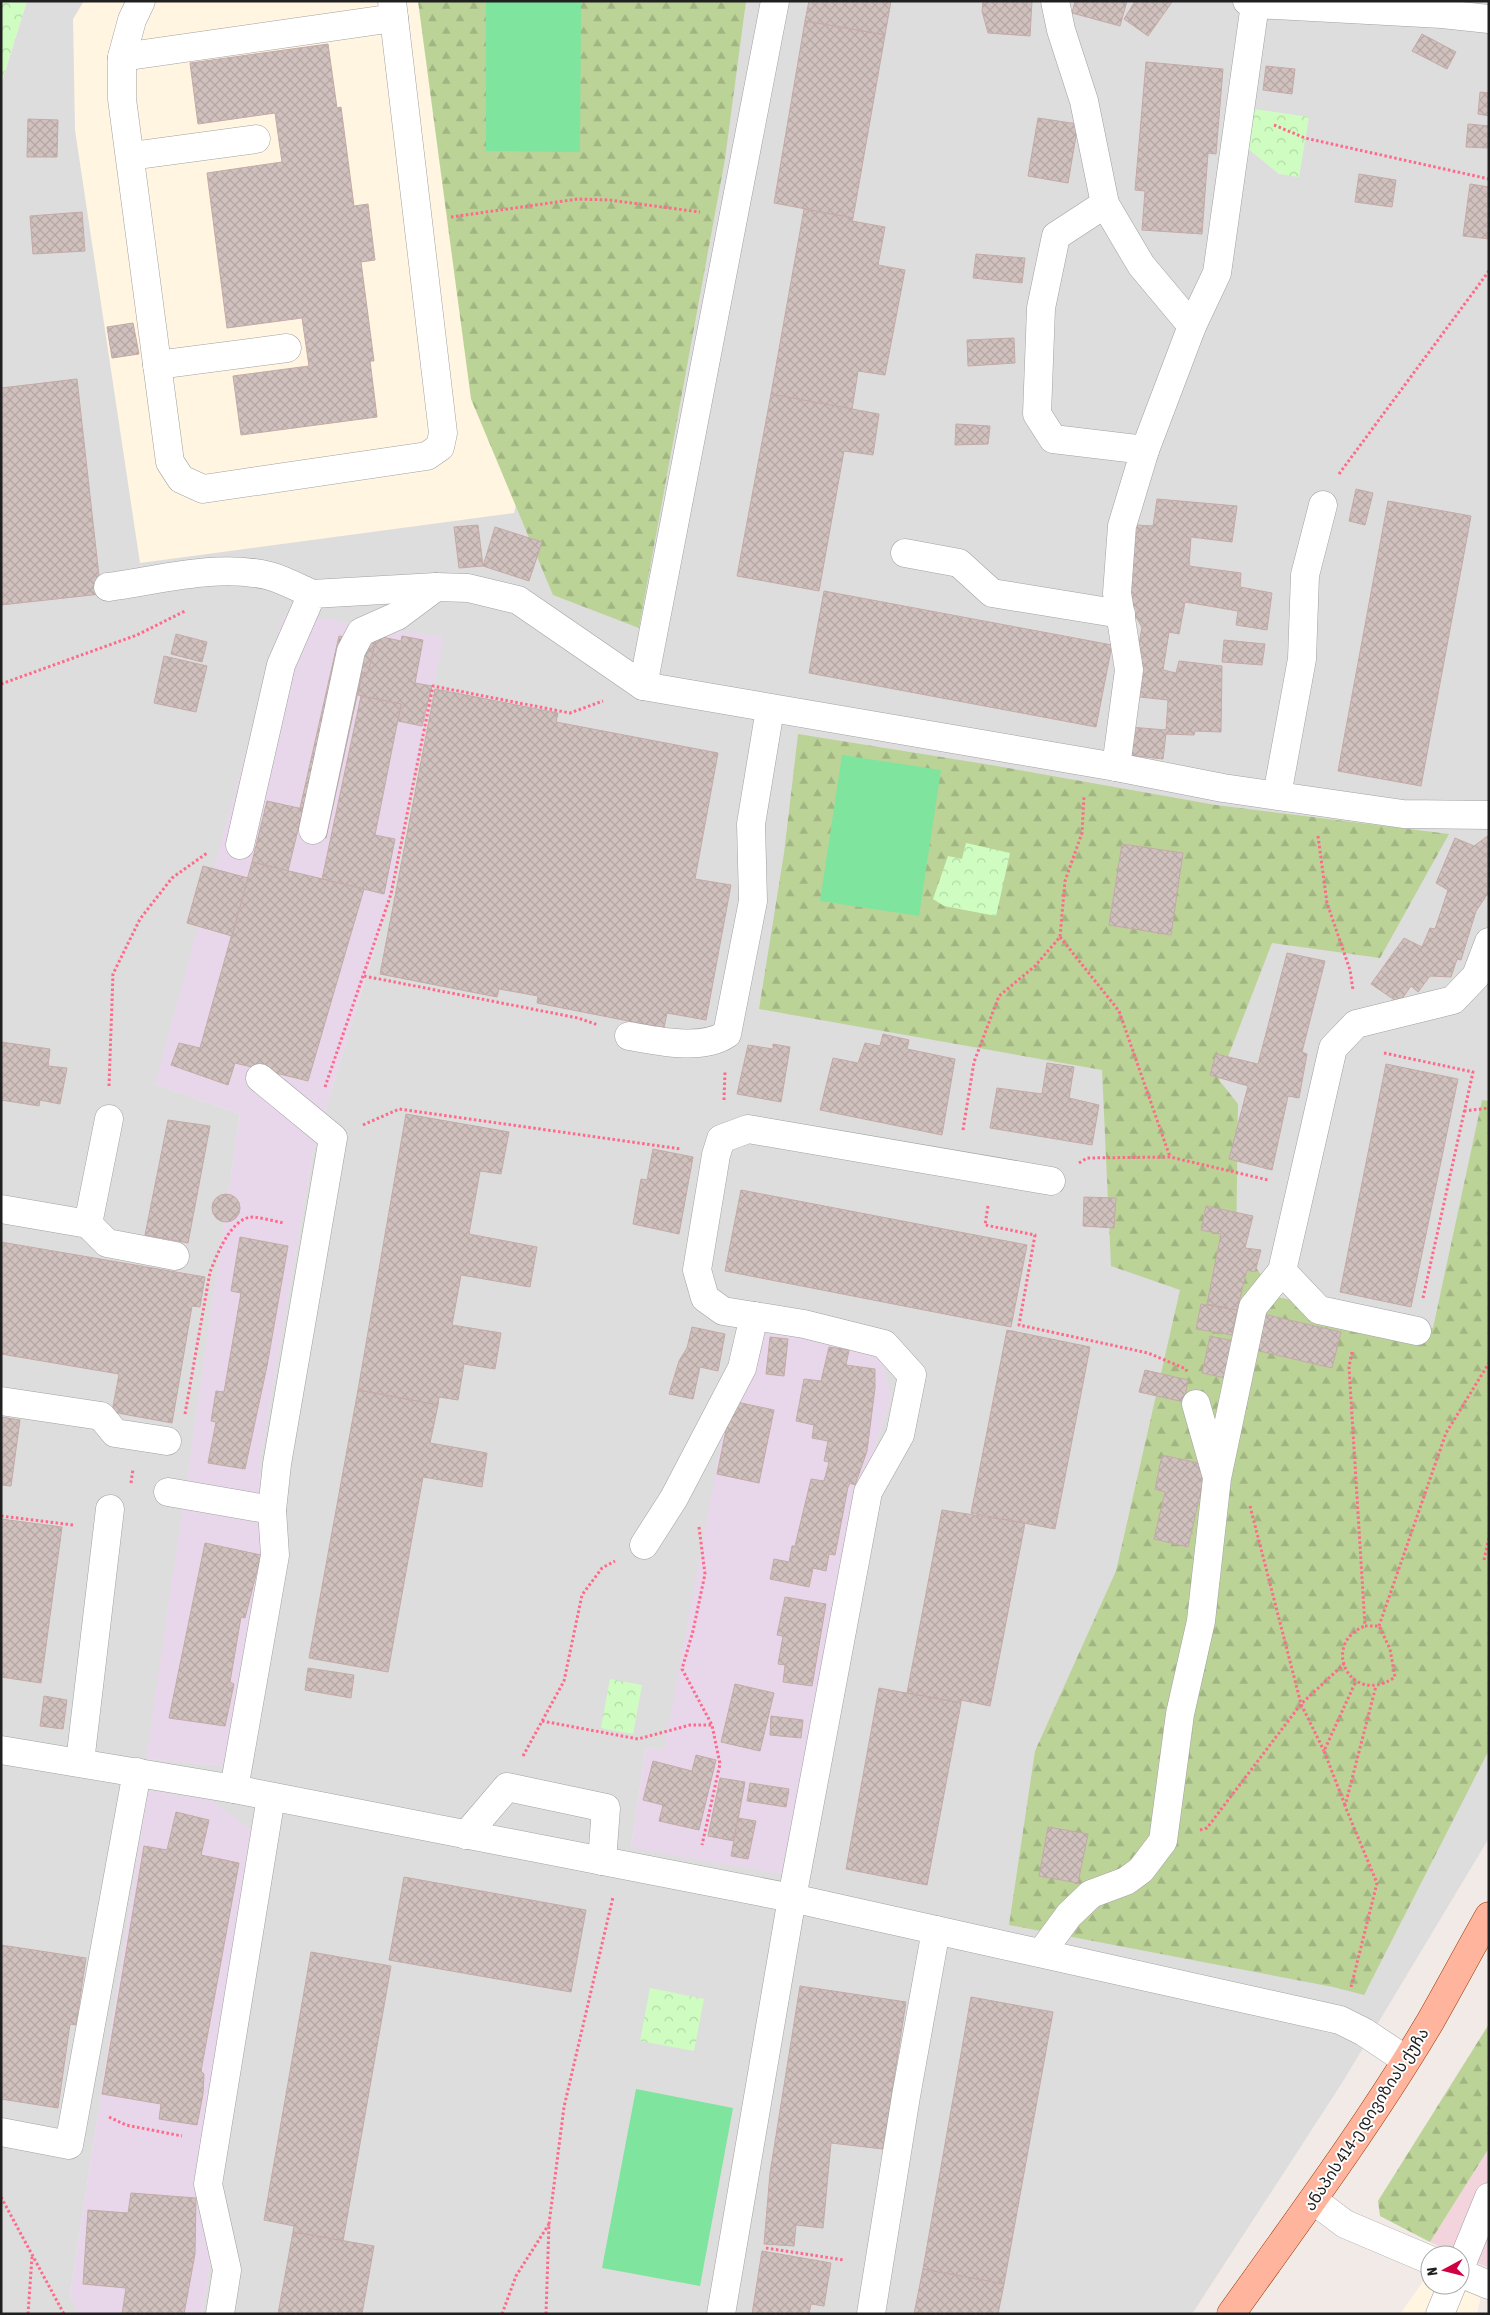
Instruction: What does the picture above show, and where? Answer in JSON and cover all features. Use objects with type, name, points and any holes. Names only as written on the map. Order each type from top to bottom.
[{"type":"main road","name":"ანაპის 414-ე დივიზიას ქუჩა","points":[[1230,2314],[1313,2200],[1406,2060],[1430,2022],[1489,1916]]},
{"type":"street","points":[[122,57],[393,10],[443,433],[440,447],[427,456],[203,489],[181,479],[170,462],[122,99],[122,57],[132,20],[141,1]]},
{"type":"street","points":[[643,686],[775,1]]},
{"type":"street","points":[[1055,1],[1084,101],[1105,204],[1141,265],[1192,326]]},
{"type":"street","points":[[1116,767],[1129,670],[1117,593],[1122,526],[1146,450],[1192,326],[1217,273],[1240,112],[1251,3],[1442,14],[1489,19]]},
{"type":"street","points":[[131,156],[256,140]]},
{"type":"street","points":[[1105,204],[1056,236],[1041,308],[1037,414],[1053,439],[1146,450]]},
{"type":"street","points":[[157,365],[287,348]]},
{"type":"street","points":[[1277,795],[1302,659],[1304,575],[1323,505]]},
{"type":"street","points":[[905,553],[959,563],[992,593],[1121,614]]},
{"type":"street","points":[[108,587],[204,572],[230,571],[252,572],[272,577],[312,594],[436,587],[468,588],[518,600],[643,686],[1116,767],[1223,788],[1403,814],[1489,815]]},
{"type":"street","points":[[313,830],[351,651],[356,639],[361,632],[397,616],[436,587]]},
{"type":"street","points":[[240,845],[281,665],[312,594]]},
{"type":"street","points":[[629,1036],[669,1043],[717,1040],[727,1034],[752,901],[751,824],[770,709]]},
{"type":"street","points":[[1041,1953],[1069,1915],[1091,1894],[1126,1882],[1141,1870],[1163,1841],[1180,1714],[1200,1621],[1217,1478],[1253,1307],[1282,1271],[1333,1048],[1356,1024],[1453,1000],[1482,977],[1489,942]]},
{"type":"street","points":[[234,1789],[275,1555],[272,1510],[277,1464],[318,1230],[323,1129],[260,1078]]},
{"type":"street","points":[[88,1224],[109,1119]]},
{"type":"street","points":[[722,2314],[792,1898],[868,1492],[900,1435],[912,1375],[884,1344],[804,1324],[723,1311],[705,1298],[697,1270],[716,1155],[722,1138],[748,1129],[1051,1181]]},
{"type":"street","points":[[1,1209],[88,1224],[107,1243],[175,1256]]},
{"type":"street","points":[[1282,1271],[1319,1310],[1416,1331]]},
{"type":"street","points":[[644,1545],[674,1498],[742,1368],[754,1316]]},
{"type":"street","points":[[1,1401],[101,1416],[115,1433],[167,1441]]},
{"type":"street","points":[[1196,1404],[1217,1478]]},
{"type":"street","points":[[168,1492],[272,1510]]},
{"type":"street","points":[[80,1762],[109,1519]]},
{"type":"street","points":[[1,1750],[234,1789],[792,1898],[1340,2020],[1364,2032],[1406,2060]]},
{"type":"street","points":[[1,2132],[69,2145],[137,1772]]},
{"type":"street","points":[[466,1835],[507,1787],[606,1808],[612,1863]]},
{"type":"street","points":[[220,2314],[227,2270],[208,2184],[271,1797]]},
{"type":"street","points":[[871,2314],[906,2096],[936,1930]]},
{"type":"street","points":[[1469,2245],[1489,2197]]},
{"type":"street","points":[[1313,2200],[1345,2224],[1420,2256]]},
{"type":"street","points":[[1470,2277],[1489,2284]]},
{"type":"street","points":[[1440,2314],[1448,2295]]},
{"type":"path","points":[[1240,112],[1305,138],[1489,179]]},
{"type":"path","points":[[418,222],[578,199],[609,200],[733,217]]},
{"type":"path","points":[[1323,505],[1327,490],[1489,271]]},
{"type":"path","points":[[1,684],[137,635],[187,610]]},
{"type":"path","points":[[570,713],[433,686],[391,894],[364,976],[323,1129],[399,1109],[716,1155]]},
{"type":"path","points":[[958,1166],[974,1062],[999,996],[1035,966],[1060,937],[1065,881],[1082,833],[1086,762]]},
{"type":"path","points":[[1318,802],[1317,846],[1327,903],[1350,970],[1356,1024],[1385,1055],[1473,1072],[1416,1331]]},
{"type":"path","points":[[109,1119],[113,974],[140,919],[172,878],[207,853],[240,845]]},
{"type":"path","points":[[1060,937],[1119,1011],[1170,1157]]},
{"type":"path","points":[[364,976],[578,1018],[629,1036]]},
{"type":"path","points":[[1464,1111],[1489,1108]]},
{"type":"path","points":[[1087,1158],[1170,1157],[1301,1187]]},
{"type":"path","points":[[994,1172],[985,1225],[1035,1235],[1018,1325],[1148,1353],[1167,1360]]},
{"type":"path","points":[[167,1441],[183,1428],[210,1272],[235,1224],[251,1217],[318,1230]]},
{"type":"path","points":[[1357,1319],[1349,1367],[1365,1626]]},
{"type":"path","points":[[1379,1626],[1365,1626],[1356,1630],[1344,1645],[1344,1664],[1348,1674],[1365,1686],[1376,1686],[1395,1677],[1390,1649],[1379,1626],[1446,1433],[1489,1363]]},
{"type":"path","points":[[131,1484],[133,1466]]},
{"type":"path","points":[[1217,1478],[1250,1504],[1301,1704],[1324,1751],[1377,1883],[1351,1990]]},
{"type":"path","points":[[1,1516],[109,1519]]},
{"type":"path","points":[[695,1879],[720,1764],[712,1725],[682,1669],[693,1631],[705,1574],[699,1520]]},
{"type":"path","points":[[1484,1560],[1489,1538]]},
{"type":"path","points":[[507,1787],[564,1681],[582,1595],[602,1568],[644,1545]]},
{"type":"path","points":[[1163,1841],[1207,1828],[1301,1704],[1344,1664]]},
{"type":"path","points":[[1324,1751],[1356,1681]]},
{"type":"path","points":[[1345,1806],[1376,1686]]},
{"type":"path","points":[[542,1721],[638,1739],[690,1725],[712,1725]]},
{"type":"path","points":[[546,2314],[549,2224],[564,2107],[612,1863]]},
{"type":"path","points":[[77,2100],[126,2125],[215,2142]]},
{"type":"path","points":[[1,2197],[64,2314]]},
{"type":"path","points":[[502,2314],[516,2276],[549,2224]]},
{"type":"path","points":[[768,2249],[878,2266]]},
{"type":"path","points":[[28,2314],[32,2255]]},
{"type":"shaded area","points":[[27,1],[1489,1],[1489,1838],[1342,2083],[1192,2314],[202,2314],[212,2254],[148,1791],[70,2295],[79,2314],[1,2314],[1,85]],"holes":[[[387,908],[313,1151],[259,1468],[267,1543],[226,1766],[147,1759],[240,1114],[155,1084]],[[891,1397],[862,1488],[631,1848],[646,1747],[664,1751]]]},
{"type":"shaded area","points":[[84,1],[629,1],[589,203],[514,513],[140,563],[75,130],[73,19]]},
{"type":"shaded area","points":[[284,613],[444,637],[387,908],[313,1151],[259,1468],[267,1543],[226,1766],[146,1759],[240,1114],[155,1084]]},
{"type":"shaded area","points":[[761,1332],[833,1336],[881,1355],[891,1397],[862,1488],[787,1875],[631,1848],[646,1747],[664,1751],[728,1403]]},
{"type":"shaded area","points":[[148,1790],[211,1800],[254,1832],[212,2254],[202,2314],[79,2314],[70,2295]]},
{"type":"shaded area","points":[[1489,2148],[1489,2268],[1470,2260],[1470,2245],[1437,2245],[1430,2242]]},
{"type":"shaded area","points":[[1420,2286],[1420,2295],[1470,2295],[1470,2293],[1481,2296],[1477,2314],[1400,2314]]},
{"type":"green space","points":[[1,1],[27,1],[1,84]]},
{"type":"green space","points":[[418,1],[746,1],[725,159],[639,628],[553,595],[471,399]]},
{"type":"green space","points":[[486,1],[581,1],[580,152],[486,151]]},
{"type":"green space","points":[[1254,109],[1309,117],[1299,177],[1279,174],[1247,148]]},
{"type":"green space","points":[[798,734],[991,765],[1216,805],[1449,834],[1380,958],[1272,943],[1219,1080],[1238,1104],[1236,1253],[1247,1255],[1277,1297],[1433,1328],[1482,1100],[1489,1101],[1489,1750],[1364,1995],[1333,1987],[1009,1925],[1035,1751],[1116,1571],[1180,1290],[1111,1266],[1102,1070],[759,1009],[784,853]]},
{"type":"green space","points":[[842,755],[941,770],[919,916],[820,901]]},
{"type":"green space","points":[[966,843],[1010,853],[996,916],[944,906],[933,899],[948,856],[962,859]]},
{"type":"green space","points":[[610,1679],[642,1685],[633,1734],[601,1728]]},
{"type":"green space","points":[[650,1988],[704,1999],[694,2051],[640,2041]]},
{"type":"green space","points":[[1489,2024],[1489,2148],[1430,2242],[1380,2216],[1378,2201]]},
{"type":"green space","points":[[636,2089],[733,2108],[700,2286],[602,2268]]},
{"type":"building","points":[[809,1],[891,1],[885,35],[805,21]]},
{"type":"building","points":[[983,1],[1032,1],[1030,36],[988,33],[982,11]]},
{"type":"building","points":[[1075,1],[1127,1],[1120,26],[1072,13]]},
{"type":"building","points":[[1131,1],[1172,2],[1148,36],[1124,19],[1134,3]]},
{"type":"building","points":[[805,21],[885,35],[853,218],[774,203]]},
{"type":"building","points":[[1422,34],[1456,52],[1447,69],[1412,51]]},
{"type":"building","points":[[328,44],[337,108],[341,107],[354,206],[368,204],[375,260],[361,262],[374,361],[370,361],[377,417],[241,435],[233,376],[309,366],[302,318],[227,328],[207,173],[282,162],[275,113],[198,124],[190,63]]},
{"type":"building","points":[[1146,62],[1223,69],[1216,154],[1208,153],[1202,234],[1142,230],[1145,191],[1135,190]]},
{"type":"building","points":[[1266,66],[1295,69],[1292,94],[1263,90]]},
{"type":"building","points":[[1480,92],[1489,93],[1489,116],[1478,114]]},
{"type":"building","points":[[1038,118],[1078,124],[1068,183],[1028,176]]},
{"type":"building","points":[[28,119],[58,120],[57,157],[27,157]]},
{"type":"building","points":[[1468,124],[1489,126],[1488,148],[1466,147]]},
{"type":"building","points":[[1359,174],[1396,180],[1392,207],[1355,202]]},
{"type":"building","points":[[1470,184],[1489,187],[1489,239],[1463,236]]},
{"type":"building","points":[[804,209],[853,218],[852,221],[885,227],[878,265],[905,270],[885,375],[858,371],[852,410],[771,394]]},
{"type":"building","points":[[82,212],[85,251],[33,254],[30,216]]},
{"type":"building","points":[[976,254],[1025,258],[1022,283],[973,278]]},
{"type":"building","points":[[133,323],[139,354],[112,358],[107,327]]},
{"type":"building","points":[[1014,338],[1015,363],[968,366],[967,340]]},
{"type":"building","points":[[77,379],[101,594],[1,605],[1,388]]},
{"type":"building","points":[[771,394],[879,414],[873,455],[844,451],[819,591],[737,576]]},
{"type":"building","points":[[956,424],[990,426],[988,444],[955,445]]},
{"type":"building","points":[[1356,489],[1373,493],[1365,525],[1349,521]]},
{"type":"building","points":[[1157,499],[1237,506],[1232,542],[1191,537],[1189,566],[1241,573],[1240,587],[1272,593],[1267,630],[1236,625],[1238,611],[1185,602],[1179,634],[1169,632],[1163,670],[1176,673],[1179,661],[1222,666],[1221,732],[1195,731],[1194,735],[1166,734],[1163,759],[1128,755],[1130,727],[1166,730],[1168,700],[1130,696],[1142,627],[1132,610],[1127,609],[1136,525],[1153,526]]},
{"type":"building","points":[[1388,501],[1471,516],[1421,786],[1338,771]]},
{"type":"building","points":[[478,525],[483,566],[459,568],[454,527]]},
{"type":"building","points":[[495,527],[542,542],[529,581],[483,566]]},
{"type":"building","points":[[824,591],[1112,645],[1096,727],[809,673]]},
{"type":"building","points":[[176,634],[207,642],[202,662],[171,654]]},
{"type":"building","points":[[339,636],[376,642],[368,673],[362,673],[326,838],[298,830],[303,809],[300,808]]},
{"type":"building","points":[[377,636],[401,641],[402,636],[423,640],[415,683],[432,686],[422,726],[398,721],[401,704],[358,695],[362,673],[368,673]]},
{"type":"building","points":[[1224,640],[1265,644],[1262,665],[1222,662]]},
{"type":"building","points":[[164,656],[207,666],[196,712],[154,703]]},
{"type":"building","points":[[435,689],[558,713],[556,722],[718,753],[695,879],[731,885],[706,1020],[667,1013],[664,1028],[537,1003],[538,996],[499,989],[497,997],[380,974]]},
{"type":"building","points":[[361,696],[401,704],[375,835],[395,839],[384,894],[322,879]]},
{"type":"building","points":[[267,801],[303,809],[288,871],[252,862]]},
{"type":"building","points":[[1489,835],[1489,892],[1476,911],[1461,960],[1457,959],[1451,977],[1430,976],[1418,992],[1411,986],[1399,1003],[1371,984],[1404,938],[1422,947],[1430,928],[1435,929],[1448,890],[1436,883],[1455,838],[1474,846]]},
{"type":"building","points":[[1122,844],[1183,853],[1171,935],[1109,925]]},
{"type":"building","points":[[252,862],[364,889],[308,1081],[235,1063],[228,1085],[171,1065],[179,1043],[200,1048]]},
{"type":"building","points":[[203,866],[248,878],[232,936],[187,923]]},
{"type":"building","points":[[1287,953],[1325,961],[1302,1052],[1307,1054],[1299,1098],[1288,1096],[1272,1170],[1229,1159],[1248,1086],[1210,1075],[1216,1054],[1258,1064]]},
{"type":"building","points":[[883,1034],[909,1040],[907,1049],[955,1059],[942,1135],[820,1110],[833,1058],[858,1063],[865,1043],[880,1046]]},
{"type":"building","points":[[1,1042],[50,1049],[48,1066],[67,1068],[60,1104],[40,1100],[39,1106],[1,1100]]},
{"type":"building","points":[[773,1044],[790,1047],[781,1102],[737,1094],[748,1045],[773,1049]]},
{"type":"building","points":[[1047,1063],[1074,1067],[1069,1098],[1099,1105],[1092,1145],[990,1128],[997,1088],[1042,1094]]},
{"type":"building","points":[[1386,1064],[1458,1079],[1411,1307],[1340,1292]]},
{"type":"building","points":[[406,1114],[509,1132],[501,1174],[480,1171],[469,1234],[537,1247],[530,1287],[461,1275],[452,1325],[501,1333],[495,1369],[464,1364],[458,1400],[439,1397],[438,1405],[358,1390]]},
{"type":"building","points":[[168,1120],[210,1126],[188,1243],[145,1235]]},
{"type":"building","points":[[653,1149],[693,1157],[679,1234],[633,1224],[641,1179],[647,1180]]},
{"type":"building","points":[[741,1190],[1027,1245],[1011,1327],[725,1271]]},
{"type":"building","points":[[226,1194],[236,1198],[240,1208],[236,1218],[226,1222],[216,1218],[212,1208],[216,1198]]},
{"type":"building","points":[[1084,1197],[1116,1198],[1114,1228],[1083,1226]]},
{"type":"building","points":[[1206,1206],[1253,1216],[1245,1248],[1261,1250],[1255,1272],[1247,1270],[1237,1310],[1207,1304],[1221,1234],[1201,1230]]},
{"type":"building","points":[[240,1237],[288,1246],[267,1366],[245,1469],[208,1463],[216,1422],[211,1421],[216,1391],[224,1392],[241,1293],[231,1291]]},
{"type":"building","points":[[1,1242],[205,1277],[200,1307],[192,1306],[172,1423],[112,1412],[119,1374],[1,1354]]},
{"type":"building","points":[[1201,1304],[1237,1310],[1232,1335],[1196,1329]]},
{"type":"building","points":[[1263,1314],[1341,1332],[1332,1368],[1255,1350]]},
{"type":"building","points":[[692,1327],[725,1334],[718,1371],[700,1367],[693,1399],[669,1394],[679,1361],[687,1348]]},
{"type":"building","points":[[1007,1330],[1090,1347],[1055,1529],[971,1513]]},
{"type":"building","points":[[1210,1336],[1233,1341],[1225,1378],[1202,1373]]},
{"type":"building","points":[[770,1337],[788,1339],[784,1376],[766,1374]]},
{"type":"building","points":[[829,1347],[849,1350],[846,1365],[875,1369],[875,1388],[867,1451],[855,1485],[850,1483],[848,1487],[835,1555],[829,1554],[826,1571],[813,1568],[809,1587],[770,1579],[774,1559],[789,1562],[792,1546],[795,1546],[811,1479],[824,1481],[829,1462],[824,1461],[828,1441],[812,1438],[814,1425],[796,1421],[804,1379],[821,1381]]},
{"type":"building","points":[[1145,1370],[1188,1380],[1184,1402],[1139,1392]]},
{"type":"building","points":[[358,1390],[438,1405],[430,1443],[487,1453],[482,1487],[423,1477],[388,1672],[309,1658]]},
{"type":"building","points":[[732,1401],[774,1410],[759,1483],[717,1474]]},
{"type":"building","points":[[1,1417],[20,1420],[11,1486],[1,1485]]},
{"type":"building","points":[[1162,1455],[1207,1465],[1188,1547],[1154,1539],[1165,1492],[1155,1489]]},
{"type":"building","points":[[942,1510],[1025,1523],[990,1706],[961,1700],[961,1703],[907,1693]]},
{"type":"building","points":[[1,1519],[62,1527],[41,1683],[1,1677]]},
{"type":"building","points":[[205,1543],[261,1555],[245,1618],[241,1617],[230,1682],[234,1684],[225,1726],[169,1718]]},
{"type":"building","points":[[785,1597],[826,1604],[812,1686],[783,1682],[785,1665],[778,1664],[783,1636],[777,1635]]},
{"type":"building","points":[[308,1668],[354,1675],[351,1698],[305,1690]]},
{"type":"building","points":[[735,1684],[774,1693],[760,1751],[721,1742]]},
{"type":"building","points":[[879,1688],[961,1703],[927,1885],[846,1869]]},
{"type":"building","points":[[44,1696],[67,1700],[63,1729],[40,1726]]},
{"type":"building","points":[[771,1716],[803,1720],[801,1738],[770,1735]]},
{"type":"building","points":[[696,1755],[716,1760],[699,1830],[659,1821],[663,1805],[643,1800],[653,1761],[692,1771]]},
{"type":"building","points":[[720,1778],[745,1782],[734,1841],[708,1836]]},
{"type":"building","points":[[750,1783],[789,1789],[786,1807],[747,1801]]},
{"type":"building","points":[[176,1812],[209,1820],[201,1855],[239,1863],[201,2071],[204,2074],[203,2094],[197,2125],[159,2119],[161,2104],[102,2094],[144,1846],[167,1850]]},
{"type":"building","points":[[738,1818],[756,1821],[748,1859],[731,1856]]},
{"type":"building","points":[[1048,1827],[1088,1834],[1078,1883],[1039,1876]]},
{"type":"building","points":[[404,1877],[586,1910],[571,1992],[389,1960]]},
{"type":"building","points":[[1,1945],[86,1958],[76,2025],[70,2024],[58,2108],[1,2099]]},
{"type":"building","points":[[311,1952],[391,1966],[343,2241],[293,2232],[294,2226],[264,2220]]},
{"type":"building","points":[[800,1986],[906,2002],[883,2149],[831,2143],[823,2228],[796,2225],[794,2246],[764,2244],[770,2173]]},
{"type":"building","points":[[971,1997],[1053,2012],[1004,2284],[923,2269]]},
{"type":"building","points":[[131,2193],[196,2198],[195,2254],[184,2314],[122,2314],[126,2288],[83,2284],[88,2210],[128,2213]]},
{"type":"building","points":[[293,2232],[374,2246],[362,2314],[278,2314]]},
{"type":"building","points":[[762,2251],[831,2263],[824,2306],[811,2304],[809,2314],[752,2314]]},
{"type":"building","points":[[923,2269],[1004,2284],[998,2314],[914,2314]]}]
